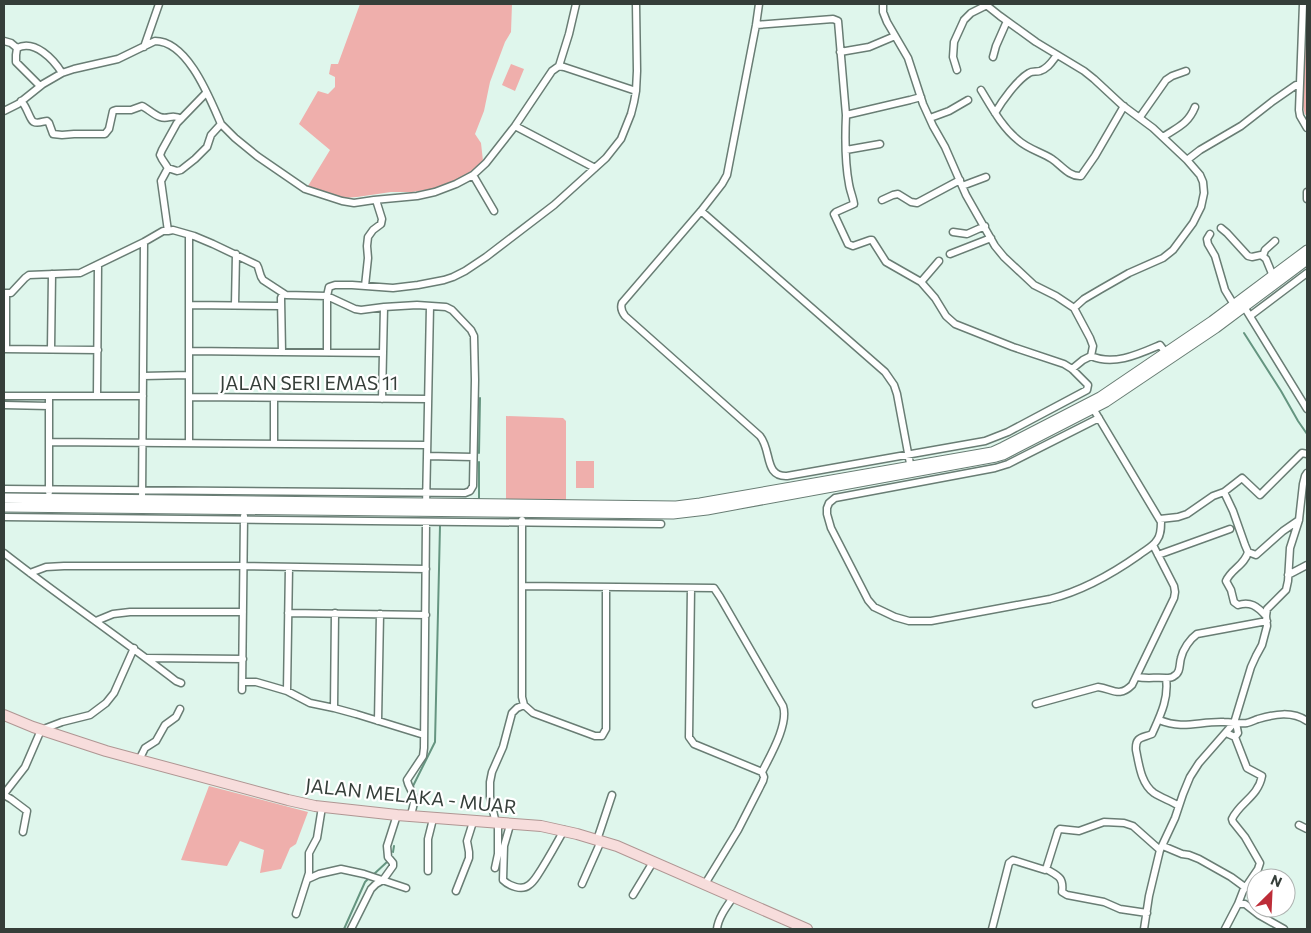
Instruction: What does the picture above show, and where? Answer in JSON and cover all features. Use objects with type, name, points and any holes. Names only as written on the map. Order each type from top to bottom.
[{"type":"main road","name":"JALAN MELAKA - MUAR","points":[[4,715],[40,730],[106,751],[288,800],[322,807],[433,819],[541,826],[564,830],[617,846],[734,896],[792,926],[807,929]]},
{"type":"street","points":[[144,47],[159,4]]},
{"type":"street","points":[[4,111],[62,73],[118,59],[156,41],[160,41],[183,54],[194,70],[221,124],[257,156],[305,189],[354,203],[416,196],[436,192],[456,184],[473,175],[486,163],[515,126],[552,71],[559,66],[576,4]]},
{"type":"street","points":[[327,352],[327,296],[329,287],[335,285],[393,288],[444,280],[465,271],[554,204],[612,152],[621,139],[631,114],[636,91],[636,4]]},
{"type":"street","points":[[756,25],[838,21],[846,115],[846,150],[849,183],[854,204],[834,214],[848,244],[853,246],[872,240],[886,262],[921,282],[935,298],[946,316],[955,324],[1013,347],[1064,364],[1072,369],[1088,385],[1088,390],[994,438],[780,477],[773,472],[764,441],[760,436],[625,316],[622,311],[622,303],[701,211],[727,175],[756,25],[758,4]]},
{"type":"street","points":[[883,4],[883,12],[887,22],[908,58],[930,118],[961,183],[991,238],[1004,257],[1034,285],[1074,308],[1093,346],[1091,356]]},
{"type":"street","points":[[957,70],[953,57],[954,42],[964,20],[971,13],[986,4],[1036,42],[1084,71],[1163,137],[1200,175],[1204,193],[1201,207],[1193,223],[1173,250],[1163,258],[1129,273],[1084,299],[1074,308]]},
{"type":"street","points":[[1303,4],[1299,110],[1300,116],[1306,124]]},
{"type":"street","points":[[993,57],[1007,21]]},
{"type":"street","points":[[840,52],[869,48],[895,36]]},
{"type":"street","points":[[4,41],[11,43],[17,48]]},
{"type":"street","points":[[17,48],[31,46],[40,50],[55,62],[62,73]]},
{"type":"street","points":[[17,48],[16,62],[40,86]]},
{"type":"street","points":[[995,113],[1014,86],[1030,72],[1039,72],[1048,68],[1057,55]]},
{"type":"street","points":[[559,66],[636,91]]},
{"type":"street","points":[[1140,117],[1166,80],[1186,71]]},
{"type":"street","points":[[1187,160],[1205,147],[1242,126],[1273,101],[1299,84]]},
{"type":"street","points":[[981,90],[995,113],[1018,140],[1053,160],[1069,173],[1079,176],[1081,176],[1095,156],[1124,106]]},
{"type":"street","points":[[206,93],[177,124],[160,156],[168,168],[177,171],[181,170],[195,160],[207,147],[211,135],[221,124]]},
{"type":"street","points":[[846,115],[921,97]]},
{"type":"street","points":[[930,118],[949,111],[968,100]]},
{"type":"street","points":[[21,101],[28,111],[31,120],[34,122],[47,121],[50,123],[53,134],[105,134],[109,128],[113,112],[116,110],[131,110],[142,106],[159,117],[175,116],[181,119]]},
{"type":"street","points":[[1163,137],[1186,122],[1192,115],[1195,107]]},
{"type":"street","points":[[515,126],[595,168]]},
{"type":"street","points":[[846,150],[880,144]]},
{"type":"street","points":[[168,168],[161,181],[168,230]]},
{"type":"street","points":[[473,175],[494,211]]},
{"type":"street","points":[[882,200],[898,194],[911,202],[917,203],[961,183],[986,177]]},
{"type":"street","points":[[1307,192],[1307,199]]},
{"type":"street","points":[[365,286],[368,237],[381,224],[382,219],[376,200]]},
{"type":"street","points":[[701,211],[885,372],[898,394],[911,469]]},
{"type":"street","points":[[953,232],[967,234],[984,226]]},
{"type":"street","points":[[1221,228],[1250,257],[1263,256]]},
{"type":"street","points":[[4,517],[426,507],[470,491],[472,486],[475,380],[474,336],[471,330],[452,310],[446,307],[417,305],[361,310],[354,309],[327,296],[286,295],[263,280],[257,265],[213,244],[168,230],[80,273],[29,275],[11,293],[5,293],[5,349],[98,350]]},
{"type":"street","points":[[1210,234],[1207,239],[1208,244],[1215,256],[1225,290],[1250,316],[1307,409]]},
{"type":"street","points":[[189,235],[189,443]]},
{"type":"street","points":[[950,254],[991,238]]},
{"type":"street","points":[[1263,256],[1265,250],[1275,241]]},
{"type":"street","points":[[142,495],[144,242]]},
{"type":"street","points":[[522,513],[686,513],[911,469],[1003,455],[1091,405],[1166,352],[1239,306],[1273,276],[1307,250]]},
{"type":"street","points":[[235,306],[236,254]]},
{"type":"street","points":[[1263,256],[1273,276]]},
{"type":"street","points":[[1091,405],[1106,402],[1239,306],[1307,260]]},
{"type":"street","points":[[921,282],[939,261]]},
{"type":"street","points":[[97,396],[98,265]]},
{"type":"street","points":[[1250,316],[1307,273]]},
{"type":"street","points":[[51,350],[52,274]]},
{"type":"street","points":[[282,352],[281,298],[283,293]]},
{"type":"street","points":[[189,305],[281,306]]},
{"type":"street","points":[[410,817],[414,803],[413,794],[407,784],[407,780],[423,756],[424,748],[430,306]]},
{"type":"street","points":[[382,399],[384,307]]},
{"type":"street","points":[[1072,369],[1091,356],[1099,359],[1116,360],[1134,356],[1160,345],[1166,352]]},
{"type":"street","points":[[189,351],[383,353]]},
{"type":"street","points":[[143,376],[189,375]]},
{"type":"street","points":[[1300,398],[1307,393]]},
{"type":"street","points":[[4,396],[143,396]]},
{"type":"street","points":[[49,396],[49,499]]},
{"type":"street","name":"JALAN SERI EMAS 11","points":[[189,397],[428,399]]},
{"type":"street","points":[[274,398],[274,444]]},
{"type":"street","points":[[4,405],[49,406]]},
{"type":"street","points":[[1091,405],[1160,519],[1160,534],[1153,545],[1096,581],[1066,595],[931,621],[909,621],[895,617],[874,607],[868,600],[831,528],[827,508],[834,498],[995,468],[1008,464],[1098,418]]},
{"type":"street","points":[[49,442],[427,445]]},
{"type":"street","points":[[1160,519],[1187,514],[1212,496],[1224,492],[1242,478],[1260,495],[1302,453],[1307,454]]},
{"type":"street","points":[[427,456],[473,456]]},
{"type":"street","points":[[1144,929],[1148,896],[1162,848],[1190,777],[1199,763],[1235,723],[1251,668],[1262,645],[1269,606],[1286,590],[1290,548],[1299,520],[1303,484],[1307,473]]},
{"type":"street","points":[[4,489],[49,499]]},
{"type":"street","points":[[1224,492],[1248,552],[1244,562],[1228,576],[1226,581],[1234,602],[1238,605],[1249,603],[1261,610],[1266,619]]},
{"type":"street","points":[[142,495],[244,510]]},
{"type":"street","points":[[4,507],[49,499],[142,495],[426,507],[661,524]]},
{"type":"street","points":[[4,498],[244,510]]},
{"type":"street","points":[[242,690],[244,510]]},
{"type":"street","points":[[522,513],[522,698],[524,705],[533,713],[595,736],[602,736],[606,729],[606,587]]},
{"type":"street","points":[[1248,552],[1256,555],[1283,530],[1299,520]]},
{"type":"street","points":[[1158,555],[1230,529]]},
{"type":"street","points":[[1036,704],[1098,687],[1121,692],[1132,686],[1163,623],[1175,592],[1174,586],[1153,545]]},
{"type":"street","points":[[4,553],[181,683]]},
{"type":"street","points":[[1288,575],[1307,565]]},
{"type":"street","points":[[30,573],[54,566],[243,566],[426,569]]},
{"type":"street","points":[[287,691],[289,567]]},
{"type":"street","points":[[522,586],[714,588],[754,653],[783,706],[785,712],[784,725],[762,772],[763,781],[738,830],[705,884]]},
{"type":"street","points":[[691,588],[689,737],[694,744],[762,772]]},
{"type":"street","points":[[96,621],[113,614],[130,612],[243,612]]},
{"type":"street","points":[[288,613],[426,615]]},
{"type":"street","points":[[334,708],[335,614]]},
{"type":"street","points":[[378,721],[380,614]]},
{"type":"street","points":[[1137,677],[1146,679],[1174,676],[1180,671],[1184,648],[1197,634],[1266,619]]},
{"type":"street","points":[[23,832],[27,811],[4,794],[25,767],[40,730],[90,715],[106,704],[114,693],[134,648]]},
{"type":"street","points":[[146,658],[242,659]]},
{"type":"street","points":[[1166,678],[1166,697],[1159,720],[1152,734],[1138,740],[1135,747],[1142,776],[1150,789],[1179,806]]},
{"type":"street","points":[[242,682],[256,682],[287,691],[310,703],[334,708],[424,735]]},
{"type":"street","points":[[495,868],[498,854],[497,824],[490,797],[490,782],[492,772],[503,747],[512,713],[524,705]]},
{"type":"street","points":[[139,760],[147,746],[156,741],[165,725],[176,717],[180,708]]},
{"type":"street","points":[[1159,720],[1184,726],[1203,723],[1249,722],[1270,716],[1290,714],[1307,721]]},
{"type":"street","points":[[1235,723],[1238,733],[1235,737]]},
{"type":"street","points":[[1226,733],[1235,737],[1247,768],[1262,776],[1258,790],[1232,819],[1260,863],[1258,868]]},
{"type":"street","points":[[582,884],[599,840],[612,795]]},
{"type":"street","points":[[296,914],[308,879],[309,853],[317,838],[322,807]]},
{"type":"street","points":[[351,929],[371,889],[393,866],[387,846],[397,815]]},
{"type":"street","points":[[428,871],[428,839],[433,819]]},
{"type":"street","points":[[456,891],[469,858],[467,841],[473,822]]},
{"type":"street","points":[[1046,869],[1058,830],[1060,829],[1079,830],[1104,822],[1124,823],[1133,826],[1162,848],[1199,859],[1246,888],[1225,929]]},
{"type":"street","points":[[510,824],[504,846],[504,880],[507,884],[519,888],[530,885],[547,862],[564,830]]},
{"type":"street","points":[[1299,826],[1307,829]]},
{"type":"street","points":[[992,929],[1009,863],[1013,860],[1046,869],[1060,877],[1063,881],[1062,892],[1067,895],[1104,902],[1120,909],[1147,913]]},
{"type":"street","points":[[633,895],[653,862]]},
{"type":"street","points":[[308,879],[319,874],[341,869],[364,874],[406,888]]},
{"type":"street","points":[[716,928],[723,912],[734,896]]},
{"type":"street","points":[[1238,904],[1245,904],[1284,929]]},
{"type":"shaded area","points":[[360,4],[512,4],[511,32],[505,42],[490,82],[484,111],[475,134],[481,143],[483,161],[471,173],[439,188],[357,197],[344,198],[308,186],[330,150],[299,124],[318,91],[328,94],[335,87],[335,77],[329,74],[331,64],[338,64]]},
{"type":"shaded area","points":[[1305,4],[1307,4],[1307,114],[1305,115],[1302,85]]},
{"type":"shaded area","points":[[511,64],[524,69],[515,91],[502,85]]},
{"type":"shaded area","points":[[506,416],[563,418],[566,421],[566,501],[506,499]]},
{"type":"shaded area","points":[[576,461],[594,461],[594,488],[576,488]]},
{"type":"shaded area","points":[[209,786],[308,812],[296,844],[290,848],[281,869],[260,873],[264,850],[240,841],[227,866],[181,860]]},
{"type":"waterway","points":[[1244,333],[1307,434]]},
{"type":"waterway","points":[[479,453],[480,398]]},
{"type":"waterway","points":[[474,499],[479,499],[479,462]]},
{"type":"waterway","points":[[413,786],[435,742],[440,526]]},
{"type":"waterway","points":[[393,852],[394,846]]},
{"type":"waterway","points":[[373,875],[388,861]]},
{"type":"waterway","points":[[344,929],[365,882],[369,878]]}]
